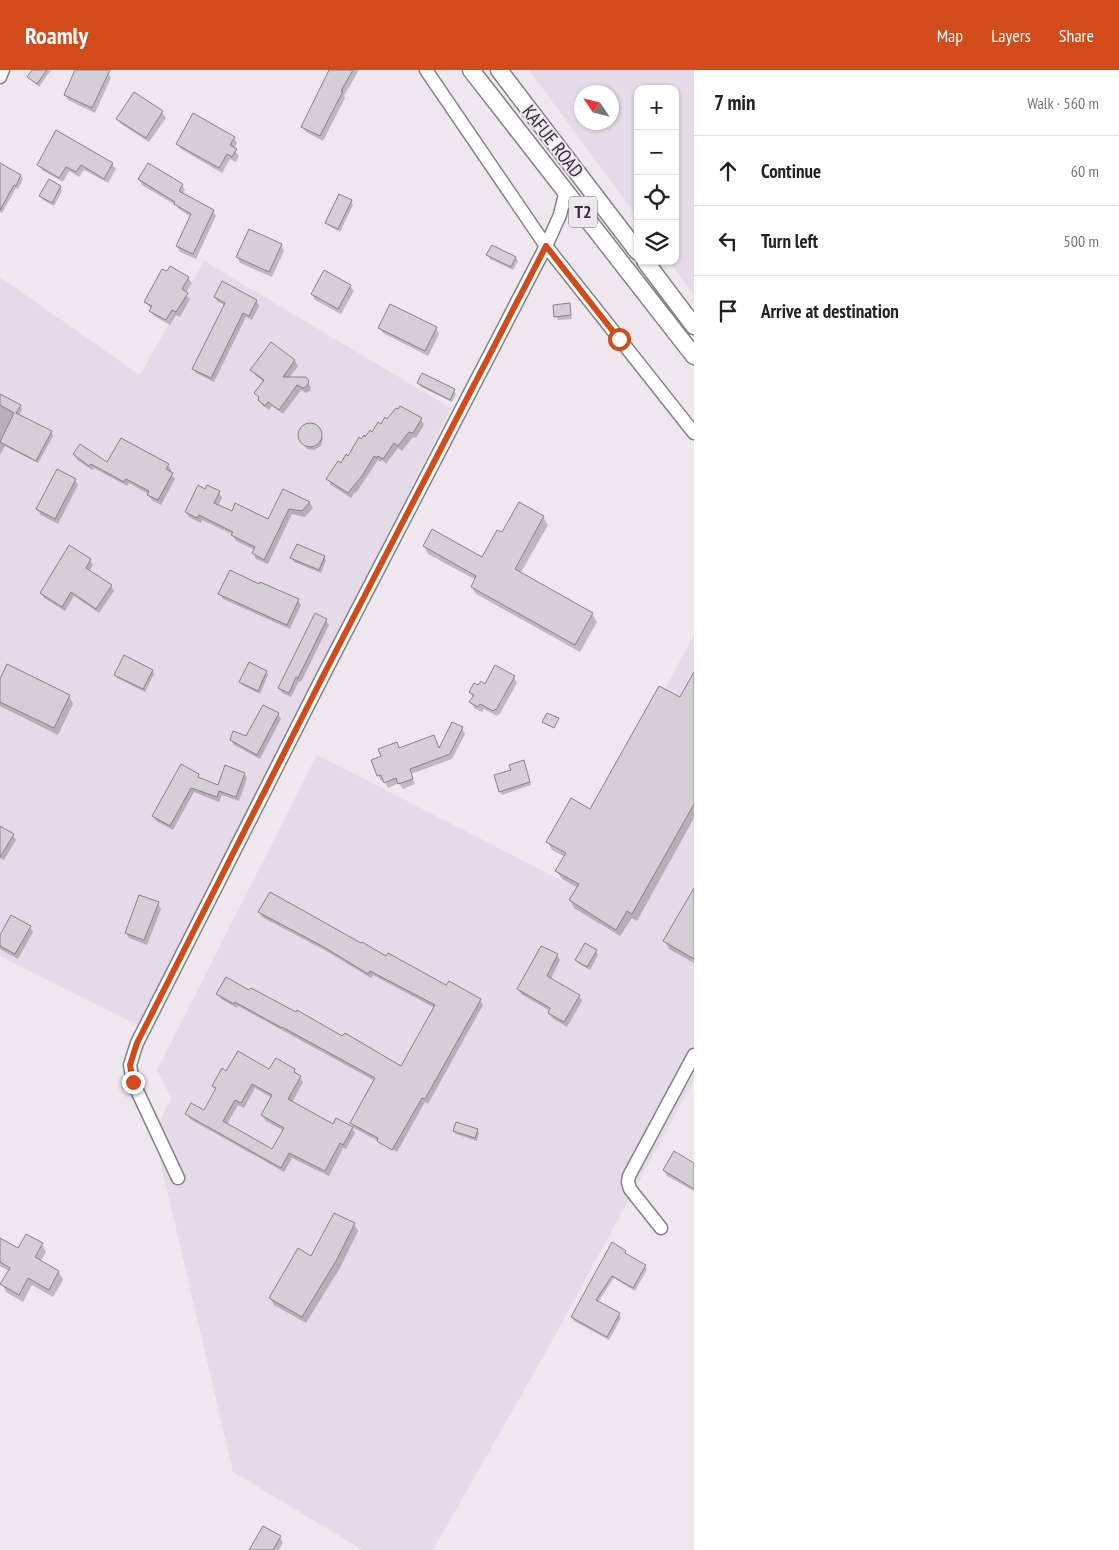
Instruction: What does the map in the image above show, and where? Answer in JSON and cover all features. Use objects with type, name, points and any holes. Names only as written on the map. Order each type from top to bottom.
[{"type":"main road","name":"KAFUE ROAD","points":[[471,70],[694,356]]},
{"type":"main road","name":"KAFUE ROAD","points":[[499,70],[634,247]]},
{"type":"main road","points":[[648,265],[694,326]]},
{"type":"street","points":[[0,77],[4,70]]},
{"type":"street","points":[[426,70],[546,246],[694,432]]},
{"type":"street","points":[[178,1178],[133,1082],[130,1065],[137,1043],[323,676],[546,246],[560,216],[566,190]]},
{"type":"street","points":[[661,1228],[630,1190],[629,1176],[694,1055]]},
{"type":"shaded area","points":[[529,70],[694,70],[694,295],[672,265],[679,265],[679,85],[634,85],[634,213]]},
{"type":"shaded area","points":[[204,261],[451,408],[141,1027],[0,956],[0,277],[140,375]]},
{"type":"shaded area","points":[[694,635],[694,1080],[546,1352],[433,1550],[363,1550],[233,1472],[154,1134],[171,1098],[157,1070],[317,755],[561,880]]},
{"type":"building","points":[[32,70],[47,70],[37,84],[27,77]]},
{"type":"building","points":[[75,70],[110,70],[92,108],[64,95]]},
{"type":"building","points":[[329,70],[353,70],[320,136],[301,127]]},
{"type":"building","points":[[134,92],[163,111],[146,138],[116,119]]},
{"type":"building","points":[[193,113],[235,137],[230,145],[237,149],[232,157],[227,154],[219,168],[176,144]]},
{"type":"building","points":[[56,130],[113,163],[104,179],[81,165],[76,172],[66,167],[59,178],[37,165]]},
{"type":"building","points":[[0,163],[21,175],[0,210]]},
{"type":"building","points":[[148,163],[183,184],[179,191],[214,210],[193,254],[176,246],[191,214],[138,179]]},
{"type":"building","points":[[49,179],[61,186],[52,203],[39,196]]},
{"type":"building","points":[[339,194],[352,200],[338,229],[325,223]]},
{"type":"building","points":[[249,229],[282,244],[269,272],[236,257]]},
{"type":"building","points":[[492,245],[516,257],[511,267],[486,255]]},
{"type":"building","points":[[170,266],[189,277],[182,289],[188,293],[176,312],[172,310],[166,320],[149,311],[152,306],[144,302],[162,269],[167,271]]},
{"type":"building","points":[[324,270],[351,285],[338,309],[311,294]]},
{"type":"building","points":[[222,281],[257,300],[249,316],[243,313],[211,378],[192,369],[225,303],[214,297]]},
{"type":"building","points":[[570,303],[571,315],[554,317],[553,305]]},
{"type":"building","points":[[390,304],[437,327],[425,351],[378,328]]},
{"type":"building","points":[[271,342],[295,360],[283,377],[306,377],[309,381],[307,386],[303,388],[297,385],[279,410],[268,402],[265,406],[258,400],[259,397],[254,393],[264,380],[250,370]]},
{"type":"building","points":[[422,373],[455,389],[450,400],[417,383]]},
{"type":"building","points":[[0,394],[21,405],[16,413],[52,431],[36,461],[0,442],[14,413],[0,405]]},
{"type":"building","points":[[400,406],[422,418],[413,433],[409,432],[398,446],[394,443],[383,459],[374,456],[362,476],[348,493],[326,479],[338,461],[341,463],[346,454],[348,456],[359,437],[361,439],[364,435],[365,437],[370,430],[372,432],[378,422],[381,424],[385,417],[387,419]]},
{"type":"building","points":[[310,423],[318,427],[322,435],[318,443],[310,447],[302,443],[298,435],[302,427]]},
{"type":"building","points":[[121,438],[169,464],[166,469],[173,473],[158,500],[147,495],[149,491],[126,479],[124,482],[91,464],[89,466],[73,454],[80,444],[107,462]]},
{"type":"building","points":[[57,469],[76,479],[55,519],[36,509]]},
{"type":"building","points":[[198,485],[205,489],[207,485],[220,491],[214,503],[232,511],[235,503],[268,519],[283,489],[310,502],[302,511],[289,509],[264,560],[252,553],[255,547],[231,535],[233,532],[199,515],[197,518],[185,512]]},
{"type":"building","points":[[519,502],[544,516],[515,569],[593,613],[575,645],[471,587],[476,576],[423,546],[432,529],[482,557],[497,530],[502,532]]},
{"type":"building","points":[[297,544],[325,556],[319,570],[290,558]]},
{"type":"building","points":[[69,545],[91,559],[86,568],[112,585],[96,609],[71,592],[62,607],[40,593]]},
{"type":"building","points":[[230,570],[259,584],[260,582],[299,599],[287,625],[218,594]]},
{"type":"building","points":[[315,613],[327,619],[289,693],[278,688]]},
{"type":"building","points":[[124,655],[153,670],[143,689],[114,675]]},
{"type":"building","points":[[249,662],[267,671],[258,691],[239,682]]},
{"type":"building","points":[[7,664],[70,695],[54,728],[0,702],[0,679]]},
{"type":"building","points":[[495,665],[515,676],[496,710],[493,711],[480,704],[478,707],[469,702],[474,695],[469,692],[474,683],[478,685],[481,681],[485,684]]},
{"type":"building","points":[[694,672],[694,804],[632,914],[627,911],[616,930],[569,900],[579,884],[555,871],[566,853],[546,842],[571,798],[590,809],[659,686],[680,697]]},
{"type":"building","points":[[263,705],[279,713],[257,755],[230,740],[233,731],[246,736]]},
{"type":"building","points":[[547,713],[559,718],[554,728],[542,722]]},
{"type":"building","points":[[452,722],[463,727],[450,754],[410,769],[413,779],[398,784],[396,778],[384,783],[381,775],[377,776],[371,760],[381,756],[378,749],[397,742],[399,748],[434,735],[439,748]]},
{"type":"building","points":[[524,760],[530,782],[499,792],[494,775],[511,770],[509,765]]},
{"type":"building","points":[[181,764],[199,774],[198,777],[218,785],[225,765],[245,773],[236,797],[219,791],[217,797],[191,788],[170,826],[152,816]]},
{"type":"building","points":[[0,826],[14,834],[0,857]]},
{"type":"building","points":[[694,888],[694,959],[663,941]]},
{"type":"building","points":[[270,892],[386,956],[388,953],[446,985],[449,981],[481,999],[425,1099],[422,1098],[392,1150],[377,1141],[378,1138],[350,1123],[375,1078],[235,1002],[234,1004],[216,994],[226,977],[296,1012],[297,1010],[342,1036],[345,1033],[401,1066],[435,1005],[370,971],[368,974],[324,947],[258,912]]},
{"type":"building","points":[[139,895],[159,902],[144,940],[125,933]]},
{"type":"building","points":[[11,915],[31,926],[15,954],[0,946],[0,935]]},
{"type":"building","points":[[585,943],[597,950],[587,967],[575,960]]},
{"type":"building","points":[[541,946],[558,954],[547,976],[580,995],[564,1022],[548,1013],[550,1008],[517,989]]},
{"type":"building","points":[[238,1051],[269,1069],[276,1058],[295,1069],[294,1072],[301,1076],[288,1099],[333,1124],[336,1118],[353,1127],[343,1145],[340,1143],[325,1171],[289,1153],[281,1168],[185,1114],[191,1103],[204,1110],[216,1088],[212,1086],[222,1068],[226,1071]],"holes":[[[252,1084],[272,1095],[261,1115],[284,1128],[272,1149],[223,1121],[235,1100],[241,1103]]]},
{"type":"building","points":[[456,1122],[478,1129],[475,1138],[453,1131]]},
{"type":"building","points":[[674,1151],[694,1163],[694,1189],[663,1170]]},
{"type":"building","points":[[334,1213],[355,1223],[336,1261],[302,1317],[269,1298],[298,1248],[311,1256]]},
{"type":"building","points":[[26,1234],[43,1243],[35,1257],[59,1271],[49,1290],[28,1278],[19,1295],[0,1284],[10,1268],[0,1262],[0,1238],[18,1248]]},
{"type":"building","points":[[612,1242],[626,1251],[625,1253],[646,1265],[633,1288],[612,1276],[596,1300],[620,1313],[607,1337],[571,1317]]},
{"type":"building","points":[[263,1526],[281,1536],[273,1550],[249,1550]]},
{"type":"route","points":[[133,1082],[130,1065],[137,1043],[323,676],[546,246],[619,339]]}]
